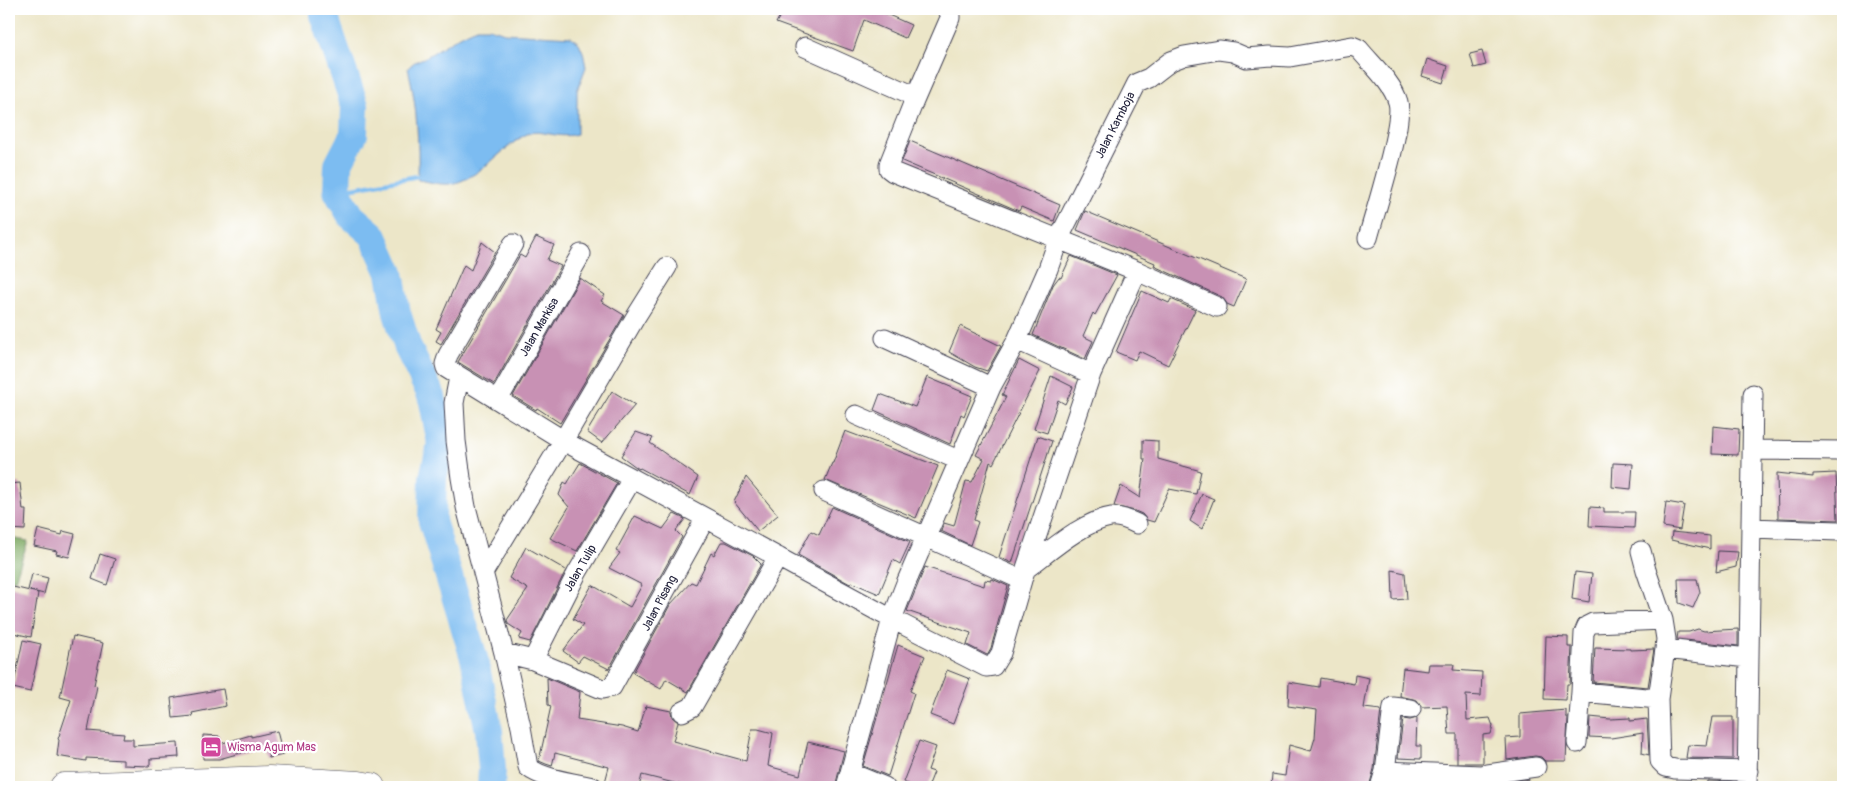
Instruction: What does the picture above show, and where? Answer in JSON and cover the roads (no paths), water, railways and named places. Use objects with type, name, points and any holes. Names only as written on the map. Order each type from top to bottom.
[{"type":"highway","points":[[64,787],[269,780],[371,787]]},
{"type":"street","points":[[947,9],[950,12],[950,18],[914,101],[889,164],[889,169],[1138,271],[1218,307]]},
{"type":"street","name":"Jalan Kamboja","points":[[1059,238],[1137,83],[1149,78],[1171,61],[1184,56],[1219,50],[1233,52],[1247,58],[1290,57],[1352,46],[1359,49],[1393,91],[1398,104],[1398,124],[1368,238]]},
{"type":"street","points":[[805,47],[908,93],[914,101]]},
{"type":"street","points":[[885,787],[848,780],[892,619],[958,460],[991,387],[1016,340],[1048,269],[1059,238]]},
{"type":"street","points":[[513,244],[446,360],[446,368],[563,441],[892,619],[986,667],[993,666],[1000,653],[1024,574],[1091,374],[1138,271]]},
{"type":"street","name":"Jalan Markisa","points":[[498,400],[581,254]]},
{"type":"street","points":[[483,573],[563,441],[634,318],[667,267]]},
{"type":"street","points":[[885,338],[991,387]]},
{"type":"street","points":[[1016,340],[1091,374]]},
{"type":"street","points":[[459,377],[454,403],[456,440],[466,507],[504,653],[528,767],[534,780],[593,787]]},
{"type":"street","points":[[1641,551],[1663,620],[1666,639],[1658,700],[1660,761],[1666,767],[1747,779],[1753,394]]},
{"type":"street","points":[[856,415],[958,460]]},
{"type":"street","points":[[1752,450],[1843,452]]},
{"type":"street","name":"Jalan Tulip","points":[[532,660],[577,573],[632,479]]},
{"type":"street","points":[[824,491],[926,536],[1024,574]]},
{"type":"street","points":[[1024,574],[1062,542],[1093,523],[1112,517],[1128,519],[1137,524]]},
{"type":"street","name":"Jalan Pisang","points":[[532,660],[602,689],[612,687],[705,518]]},
{"type":"street","points":[[1751,528],[1839,531]]},
{"type":"street","points":[[682,712],[692,707],[778,557]]},
{"type":"street","points":[[1577,743],[1584,633],[1587,626],[1593,623],[1663,620]]},
{"type":"street","points":[[1664,649],[1748,658]]},
{"type":"street","points":[[504,653],[532,660]]},
{"type":"street","points":[[1580,692],[1658,700]]},
{"type":"street","points":[[1410,709],[1393,707],[1383,779],[1482,781],[1536,767]]},
{"type":"water","points":[[477,28],[489,28],[505,33],[571,37],[579,43],[586,67],[577,91],[577,134],[563,136],[538,132],[527,134],[480,170],[460,182],[445,184],[418,180],[417,124],[408,68],[458,37]]},
{"type":"waterway","points":[[325,9],[324,15],[355,106],[354,134],[338,165],[337,191],[351,216],[373,235],[390,273],[397,313],[408,348],[432,397],[441,443],[433,478],[432,521],[474,658],[489,731],[492,769],[491,787]]},
{"type":"waterway","points":[[337,191],[418,176]]},
{"type":"place","name":"Wisma Agum Mas","points":[[211,747]]}]
